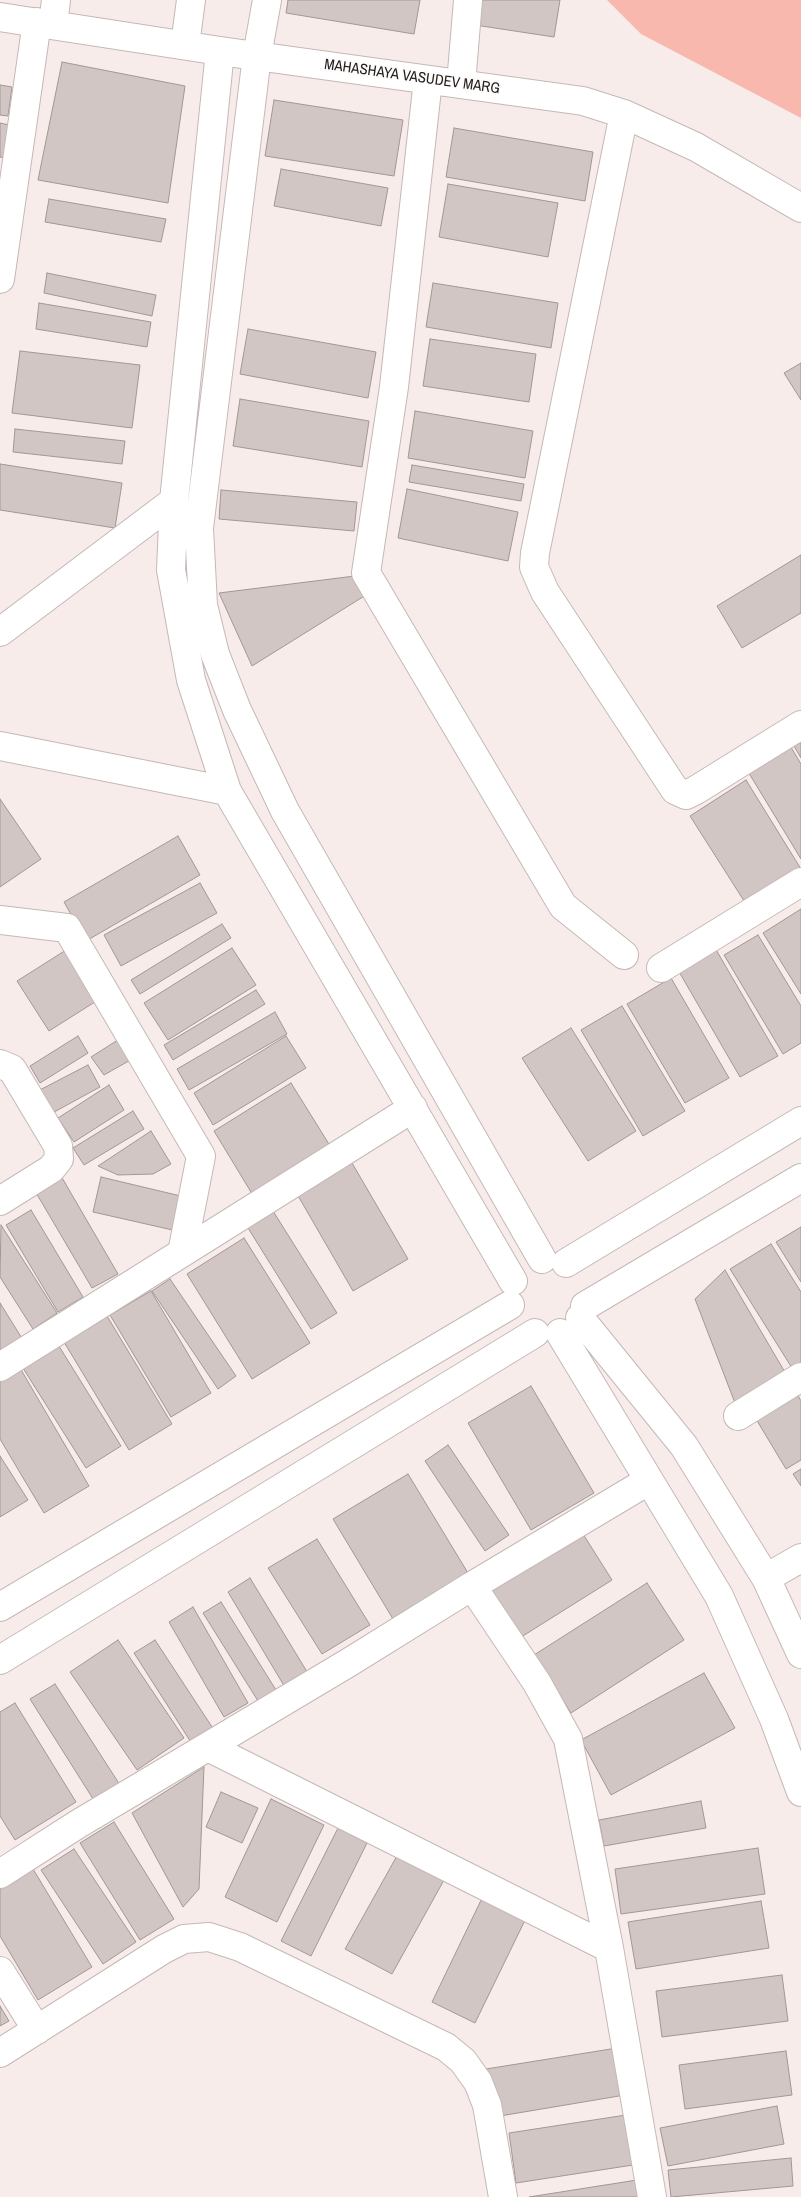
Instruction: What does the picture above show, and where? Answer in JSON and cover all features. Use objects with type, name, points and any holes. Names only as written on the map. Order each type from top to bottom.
[{"type":"street","points":[[185,45],[191,0]]},
{"type":"street","points":[[267,0],[257,56],[199,528],[203,605],[215,654],[237,710],[285,811],[554,1261],[576,1270],[582,1280],[586,1293],[565,1323]]},
{"type":"street","points":[[460,84],[468,0]]},
{"type":"street","points":[[0,279],[48,16]]},
{"type":"street","name":"MAHASHAYA VASUDEV MARG","points":[[0,17],[48,16],[220,51],[584,101],[624,114],[696,147],[801,208]]},
{"type":"street","points":[[220,51],[174,501],[171,570],[191,680],[227,790],[413,1108],[512,1293],[515,1316],[523,1326],[565,1323]]},
{"type":"street","points":[[428,80],[394,387],[366,574],[563,906],[624,955]]},
{"type":"street","points":[[624,114],[535,553],[534,567],[545,592],[675,790],[686,795],[696,790],[801,725]]},
{"type":"street","points":[[2,626],[174,501]]},
{"type":"street","points":[[0,746],[227,790]]},
{"type":"street","points":[[661,968],[801,882]]},
{"type":"street","points":[[0,920],[68,928],[201,1156],[182,1253]]},
{"type":"street","points":[[0,1064],[12,1069],[58,1146],[58,1159],[51,1168],[0,1201]]},
{"type":"street","points":[[0,1367],[413,1108]]},
{"type":"street","points":[[0,1606],[512,1293],[520,1270],[530,1263],[554,1261],[801,1121]]},
{"type":"street","points":[[0,1660],[565,1323],[801,1178]]},
{"type":"street","points":[[565,1323],[648,1481],[719,1596],[774,1719],[801,1792]]},
{"type":"street","points":[[565,1323],[684,1446],[766,1578],[801,1654]]},
{"type":"street","points":[[738,1416],[801,1377]]},
{"type":"street","points":[[0,1874],[648,1481]]},
{"type":"street","points":[[766,1578],[801,1558]]},
{"type":"street","points":[[472,1586],[537,1683],[568,1739],[609,1948],[652,2197]]},
{"type":"street","points":[[208,1747],[609,1948]]},
{"type":"street","points":[[0,2054],[164,1949],[184,1939],[209,1937],[240,1947],[446,2047],[463,2061],[478,2082],[487,2105],[503,2197]]},
{"type":"street","points":[[0,1971],[37,2030]]},
{"type":"shaded area","points":[[607,0],[801,0],[801,118],[641,34]]},
{"type":"building","points":[[288,0],[420,0],[414,34],[286,13]]},
{"type":"building","points":[[479,0],[560,0],[554,37],[475,25]]},
{"type":"building","points":[[62,62],[185,86],[168,203],[38,180]]},
{"type":"building","points":[[0,85],[12,87],[8,116],[0,115]]},
{"type":"building","points":[[274,100],[403,120],[394,176],[265,156]]},
{"type":"building","points":[[0,123],[14,126],[8,159],[0,157]]},
{"type":"building","points":[[454,128],[593,152],[585,201],[446,177]]},
{"type":"building","points":[[281,169],[388,188],[381,226],[274,206]]},
{"type":"building","points":[[448,184],[558,203],[548,257],[439,237]]},
{"type":"building","points":[[49,199],[166,219],[161,242],[45,222]]},
{"type":"building","points":[[47,273],[156,295],[152,316],[44,293]]},
{"type":"building","points":[[433,283],[558,303],[551,348],[426,327]]},
{"type":"building","points":[[39,303],[151,322],[147,347],[36,329]]},
{"type":"building","points":[[248,329],[376,352],[368,398],[240,374]]},
{"type":"building","points":[[430,339],[536,354],[529,402],[423,386]]},
{"type":"building","points":[[20,351],[140,365],[132,428],[12,413]]},
{"type":"building","points":[[801,363],[801,400],[784,373]]},
{"type":"building","points":[[240,399],[369,421],[362,467],[233,446]]},
{"type":"building","points":[[415,411],[533,431],[525,478],[408,458]]},
{"type":"building","points":[[15,429],[125,441],[122,464],[13,452]]},
{"type":"building","points":[[0,464],[122,483],[115,528],[0,510]]},
{"type":"building","points":[[412,465],[524,484],[521,501],[409,482]]},
{"type":"building","points":[[407,489],[518,512],[508,561],[398,538]]},
{"type":"building","points":[[221,490],[357,502],[354,531],[219,519]]},
{"type":"building","points":[[801,555],[801,613],[742,648],[717,606]]},
{"type":"building","points":[[355,576],[366,595],[252,666],[219,593]]},
{"type":"building","points":[[786,739],[801,764],[801,859],[744,765]]},
{"type":"building","points":[[801,742],[801,758],[794,746]]},
{"type":"building","points":[[746,780],[801,869],[746,904],[690,816]]},
{"type":"building","points":[[0,799],[41,859],[0,887]]},
{"type":"building","points":[[178,836],[200,875],[86,941],[64,902]]},
{"type":"building","points":[[200,883],[217,913],[121,966],[104,935]]},
{"type":"building","points":[[801,909],[801,994],[763,933]]},
{"type":"building","points":[[222,924],[231,938],[140,994],[131,980]]},
{"type":"building","points":[[758,935],[801,1006],[801,1043],[783,1054],[724,955]]},
{"type":"building","points":[[232,948],[256,985],[168,1040],[144,1003]]},
{"type":"building","points":[[715,948],[778,1056],[740,1077],[678,970]]},
{"type":"building","points":[[66,950],[98,1000],[49,1031],[17,981]]},
{"type":"building","points":[[671,978],[729,1078],[685,1103],[627,1004]]},
{"type":"building","points":[[256,990],[265,1004],[173,1060],[164,1045]]},
{"type":"building","points":[[622,1006],[685,1111],[643,1136],[581,1030]]},
{"type":"building","points":[[275,1012],[287,1034],[189,1090],[177,1069]]},
{"type":"building","points":[[571,1028],[636,1131],[588,1161],[522,1058]]},
{"type":"building","points":[[78,1036],[88,1053],[40,1083],[30,1066]]},
{"type":"building","points":[[286,1036],[306,1068],[213,1125],[194,1093]]},
{"type":"building","points":[[121,1038],[134,1058],[104,1075],[91,1057]]},
{"type":"building","points":[[88,1065],[100,1087],[45,1117],[32,1094]]},
{"type":"building","points":[[291,1083],[332,1149],[254,1197],[214,1131]]},
{"type":"building","points":[[109,1085],[124,1110],[74,1142],[58,1118]]},
{"type":"building","points":[[133,1111],[144,1129],[84,1165],[73,1148]]},
{"type":"building","points":[[151,1131],[171,1164],[153,1174],[118,1175],[98,1166]]},
{"type":"building","points":[[352,1163],[408,1259],[353,1291],[297,1194]]},
{"type":"building","points":[[61,1176],[118,1274],[92,1288],[35,1191]]},
{"type":"building","points":[[101,1177],[185,1197],[177,1231],[93,1212]]},
{"type":"building","points":[[31,1210],[83,1297],[58,1312],[6,1225]]},
{"type":"building","points":[[273,1211],[337,1313],[311,1329],[248,1228]]},
{"type":"building","points":[[1,1225],[57,1313],[33,1329],[0,1277]]},
{"type":"building","points":[[801,1227],[801,1282],[776,1242]]},
{"type":"building","points":[[244,1238],[310,1343],[252,1379],[187,1274]]},
{"type":"building","points":[[771,1244],[801,1292],[801,1363],[792,1368],[730,1269]]},
{"type":"building","points":[[725,1270],[786,1374],[735,1403],[695,1299]]},
{"type":"building","points":[[170,1279],[236,1376],[218,1389],[152,1291]]},
{"type":"building","points":[[151,1291],[211,1393],[171,1417],[110,1315]]},
{"type":"building","points":[[0,1303],[23,1340],[0,1355]]},
{"type":"building","points":[[107,1316],[172,1424],[129,1450],[64,1342]]},
{"type":"building","points":[[57,1343],[121,1446],[86,1468],[21,1365]]},
{"type":"building","points":[[20,1368],[89,1486],[44,1513],[0,1439],[0,1380]]},
{"type":"building","points":[[531,1386],[594,1493],[531,1530],[468,1423]]},
{"type":"building","points":[[797,1394],[801,1401],[801,1460],[786,1469],[756,1419]]},
{"type":"building","points":[[448,1445],[509,1535],[485,1551],[425,1461]]},
{"type":"building","points":[[0,1456],[28,1500],[0,1517]]},
{"type":"building","points":[[801,1469],[801,1486],[793,1474]]},
{"type":"building","points":[[408,1474],[471,1578],[396,1624],[333,1519]]},
{"type":"building","points":[[578,1526],[612,1580],[518,1639],[484,1586]]},
{"type":"building","points":[[317,1539],[370,1625],[322,1654],[268,1568]]},
{"type":"building","points":[[250,1578],[309,1675],[286,1689],[228,1592]]},
{"type":"building","points":[[647,1583],[684,1640],[571,1713],[534,1655]]},
{"type":"building","points":[[221,1602],[281,1698],[263,1709],[203,1613]]},
{"type":"building","points":[[193,1607],[248,1703],[224,1717],[169,1622]]},
{"type":"building","points":[[118,1640],[184,1738],[137,1770],[70,1672]]},
{"type":"building","points":[[155,1640],[216,1733],[194,1747],[134,1653]]},
{"type":"building","points":[[704,1673],[735,1728],[611,1795],[581,1740]]},
{"type":"building","points":[[55,1684],[120,1785],[95,1802],[30,1699]]},
{"type":"building","points":[[15,1703],[76,1802],[15,1840],[0,1816],[0,1712]]},
{"type":"building","points":[[204,1767],[199,1889],[183,1907],[132,1813]]},
{"type":"building","points":[[221,1792],[258,1808],[242,1843],[206,1827]]},
{"type":"building","points":[[271,1799],[324,1825],[277,1922],[225,1897]]},
{"type":"building","points":[[701,1801],[706,1828],[604,1846],[599,1820]]},
{"type":"building","points":[[114,1822],[174,1919],[140,1940],[80,1843]]},
{"type":"building","points":[[338,1828],[367,1843],[311,1956],[281,1941]]},
{"type":"building","points":[[758,1848],[765,1894],[621,1914],[615,1869]]},
{"type":"building","points":[[74,1849],[136,1942],[103,1964],[41,1870]]},
{"type":"building","points":[[398,1854],[444,1880],[392,1974],[345,1949]]},
{"type":"building","points":[[33,1869],[92,1967],[38,2000],[0,1936],[0,1889]]},
{"type":"building","points":[[485,1892],[528,1914],[475,2023],[432,2002]]},
{"type":"building","points":[[761,1901],[769,1948],[636,1969],[628,1922]]},
{"type":"building","points":[[782,1975],[788,2021],[662,2037],[656,1991]]},
{"type":"building","points":[[0,2006],[9,2021],[0,2026]]},
{"type":"building","points":[[617,2048],[625,2095],[494,2117],[486,2069]]},
{"type":"building","points":[[786,2051],[792,2095],[685,2109],[679,2065]]},
{"type":"building","points":[[777,2106],[784,2144],[668,2166],[660,2128]]},
{"type":"building","points":[[626,2115],[633,2165],[516,2183],[509,2133]]},
{"type":"building","points":[[791,2158],[793,2186],[671,2197],[668,2170]]},
{"type":"building","points":[[637,2180],[640,2197],[529,2197]]}]
